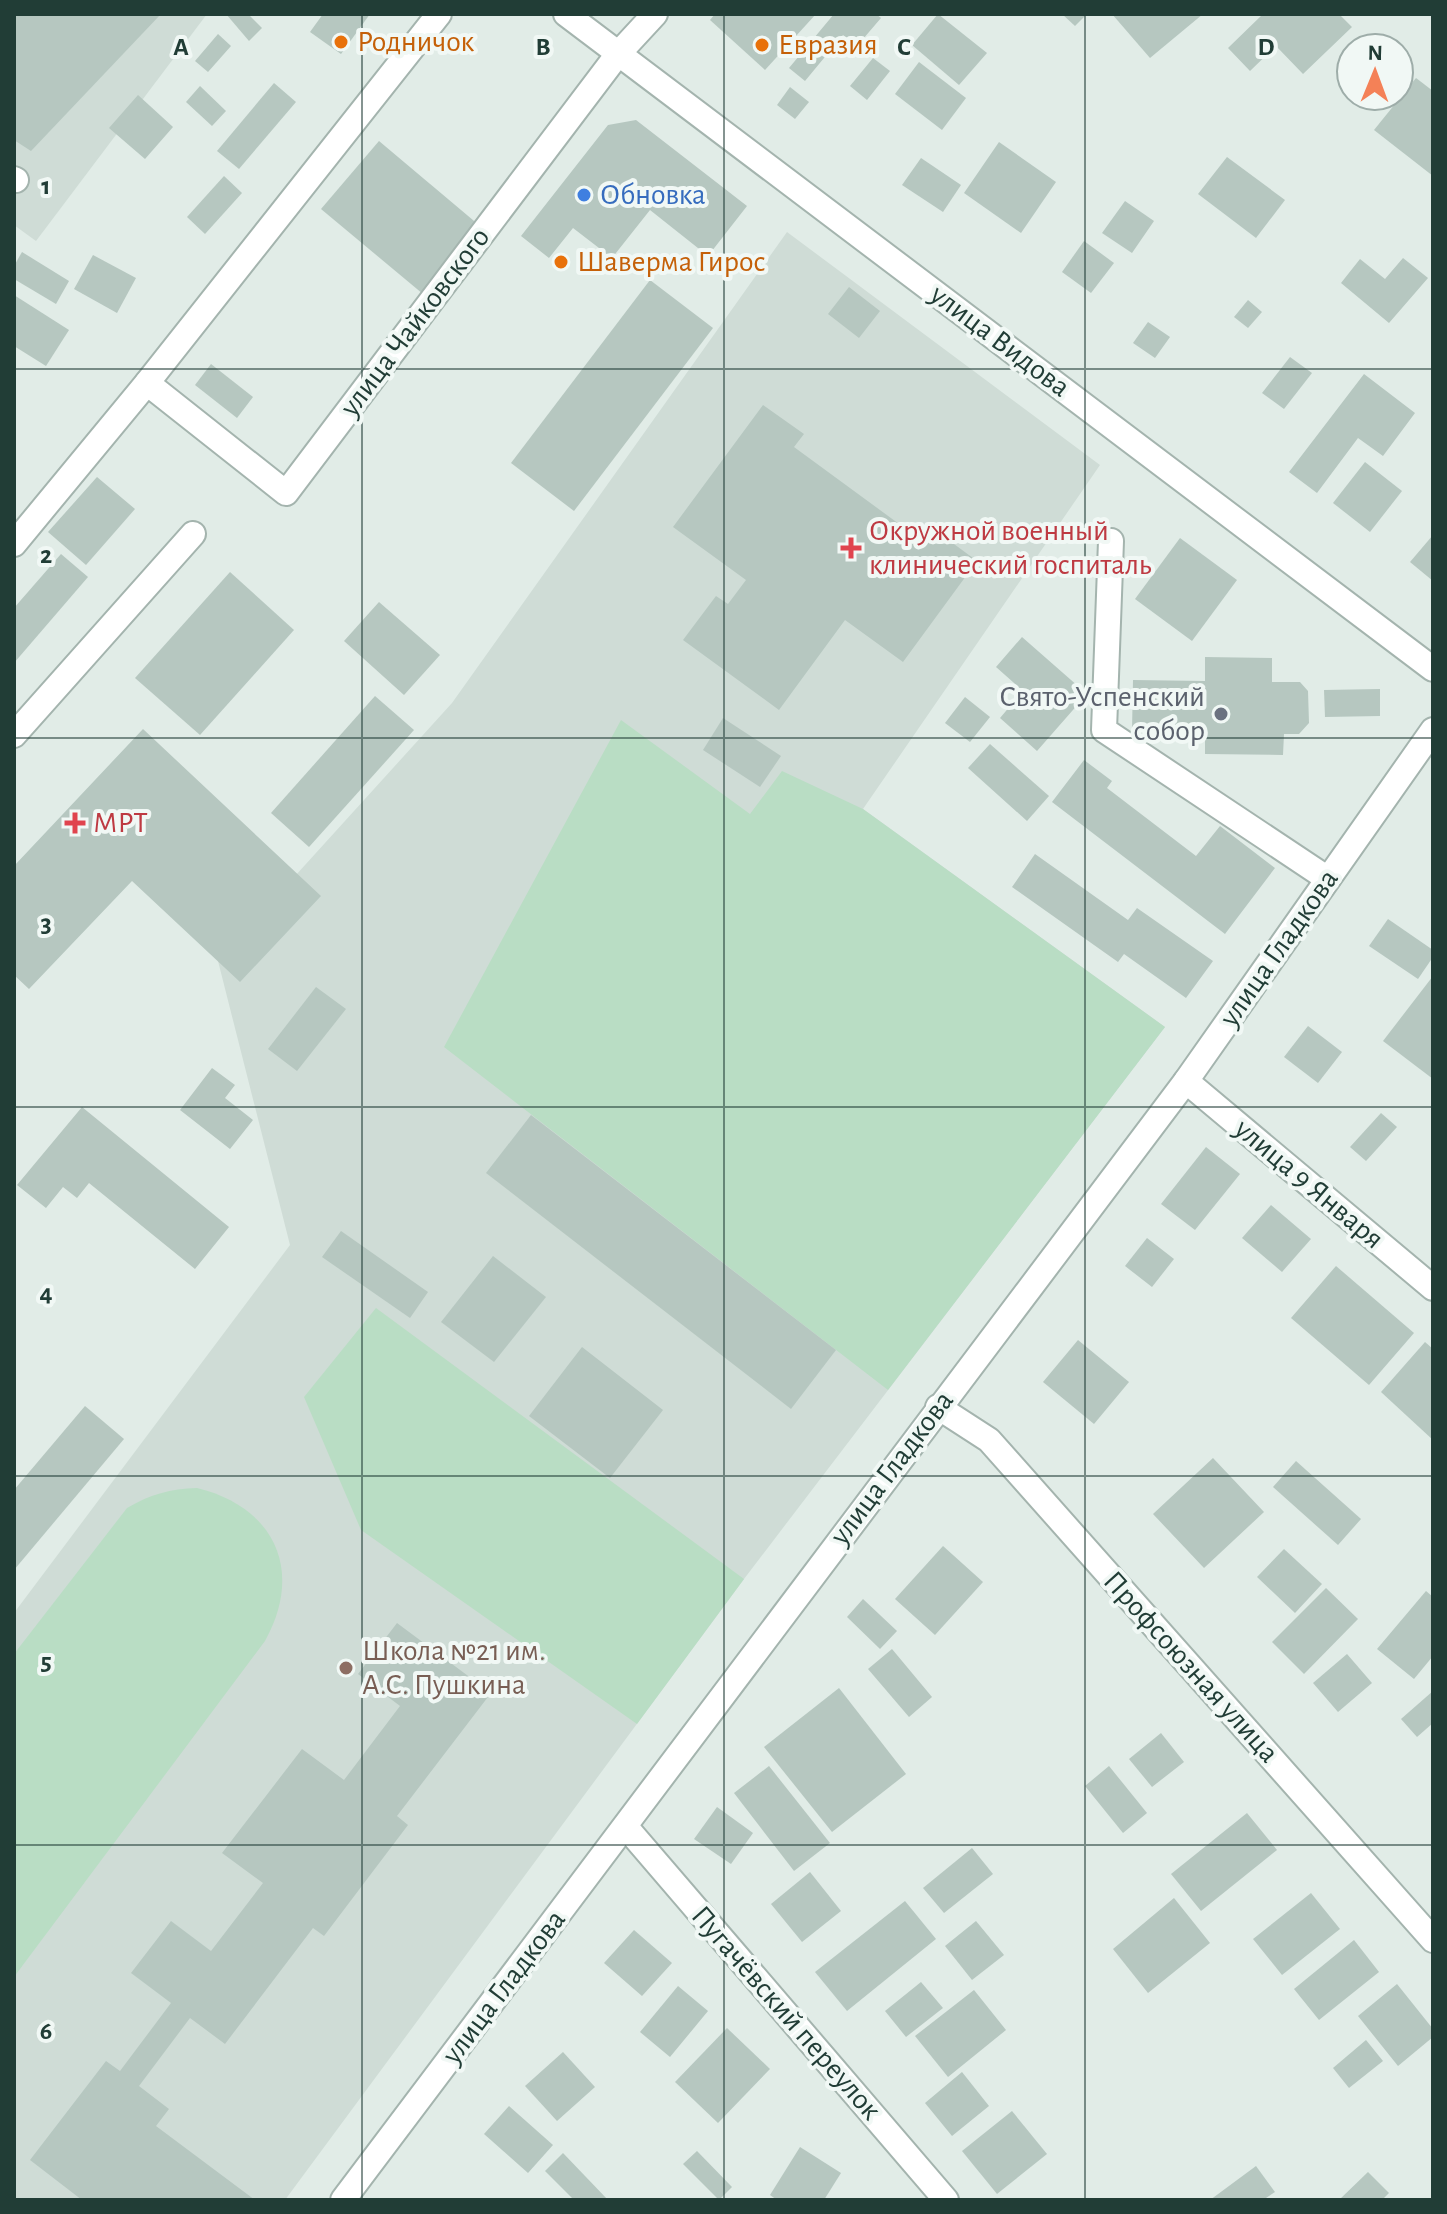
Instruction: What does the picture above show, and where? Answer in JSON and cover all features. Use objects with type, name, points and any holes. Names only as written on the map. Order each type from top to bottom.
[{"type":"street","points":[[14,544],[147,383],[439,14]]},
{"type":"street","name":"улица Видова","points":[[566,14],[1433,669]]},
{"type":"street","name":"улица Чайковского","points":[[147,383],[286,493],[618,54],[655,14]]},
{"type":"street","points":[[14,735],[193,534]]},
{"type":"street","points":[[1111,541],[1104,730],[1328,879]]},
{"type":"street","name":"улица Гладкова","points":[[343,2200],[1186,1081],[1433,730]]},
{"type":"street","name":"улица 9 Января","points":[[1186,1081],[1433,1288]]},
{"type":"street","name":"Профсоюзная улица","points":[[938,1407],[989,1440],[1433,1940]]},
{"type":"street","name":"Пугачёвский переулок","points":[[626,1827],[946,2200]]},
{"type":"shaded area","points":[[14,14],[207,14],[36,241],[14,225]]},
{"type":"shaded area","points":[[787,232],[1100,465],[863,809],[1165,1027],[744,1579],[285,2200],[14,2200],[14,1613],[290,1245],[218,961],[452,703]]},
{"type":"green space","points":[[621,720],[750,814],[782,771],[863,809],[1165,1027],[888,1390],[444,1047]]},
{"type":"green space","points":[[376,1308],[744,1579],[637,1724],[361,1530],[304,1397]]},
{"type":"green space","points":[[197,1488],[224,1497],[246,1510],[263,1526],[275,1545],[281,1567],[282,1590],[276,1615],[265,1641],[14,1977],[14,1654],[127,1508],[161,1493]]},
{"type":"building","points":[[14,14],[161,14],[31,151],[14,140]]},
{"type":"building","points":[[226,14],[248,14],[262,28],[249,41]]},
{"type":"building","points":[[323,14],[370,14],[341,54],[310,32]]},
{"type":"building","name":"Евразия","points":[[715,14],[816,14],[765,70],[710,20]]},
{"type":"building","points":[[834,14],[876,14],[881,18],[857,46],[843,35],[805,81],[789,68]]},
{"type":"building","points":[[938,14],[987,53],[959,85],[912,45]]},
{"type":"building","points":[[1062,14],[1087,14],[1075,26]]},
{"type":"building","points":[[1112,14],[1203,14],[1150,58]]},
{"type":"building","points":[[1263,14],[1339,14],[1352,27],[1347,32],[1335,32],[1335,43],[1303,74],[1276,46],[1250,71],[1228,48]]},
{"type":"building","points":[[218,34],[231,46],[208,72],[195,61]]},
{"type":"building","points":[[873,58],[890,71],[867,100],[850,86]]},
{"type":"building","points":[[919,62],[966,98],[942,130],[895,94]]},
{"type":"building","points":[[1415,79],[1433,91],[1433,176],[1374,130],[1389,112],[1415,112]]},
{"type":"building","points":[[274,83],[296,102],[239,169],[217,151]]},
{"type":"building","points":[[200,86],[226,111],[212,126],[186,102]]},
{"type":"building","points":[[790,87],[809,102],[795,119],[777,105]]},
{"type":"building","points":[[138,95],[173,127],[145,159],[109,128]]},
{"type":"building","points":[[636,120],[747,206],[708,256],[650,210],[612,258],[573,228],[549,258],[521,236],[608,125]]},
{"type":"building","points":[[379,141],[480,226],[423,294],[321,209]]},
{"type":"building","points":[[999,142],[1056,182],[1021,233],[964,193]]},
{"type":"building","points":[[1227,157],[1285,200],[1256,238],[1198,194]]},
{"type":"building","points":[[921,158],[961,185],[943,212],[902,185]]},
{"type":"building","points":[[224,176],[242,193],[205,234],[187,217]]},
{"type":"building","points":[[1125,201],[1154,221],[1132,253],[1102,233]]},
{"type":"building","points":[[1084,241],[1114,263],[1091,293],[1062,272]]},
{"type":"building","points":[[22,252],[69,281],[56,304],[14,279],[14,266]]},
{"type":"building","points":[[93,255],[136,278],[117,313],[74,289]]},
{"type":"building","points":[[1403,258],[1428,278],[1389,323],[1341,283],[1360,259],[1385,279]]},
{"type":"building","points":[[650,280],[713,328],[574,511],[511,463]]},
{"type":"building","points":[[849,287],[880,311],[859,338],[828,314]]},
{"type":"building","points":[[14,295],[69,330],[46,366],[14,346]]},
{"type":"building","points":[[1248,300],[1262,312],[1248,328],[1234,317]]},
{"type":"building","points":[[1148,322],[1170,337],[1155,358],[1133,343]]},
{"type":"building","points":[[1290,357],[1312,373],[1284,409],[1262,393]]},
{"type":"building","points":[[211,364],[253,397],[237,418],[195,385]]},
{"type":"building","points":[[1364,374],[1415,413],[1383,456],[1358,438],[1317,493],[1289,472]]},
{"type":"building","points":[[763,405],[804,434],[794,447],[925,543],[935,530],[977,561],[903,662],[845,620],[779,710],[683,640],[716,596],[728,604],[746,580],[673,527]]},
{"type":"building","points":[[1365,462],[1402,491],[1370,532],[1333,503]]},
{"type":"building","points":[[97,477],[135,509],[86,565],[48,532]]},
{"type":"building","points":[[1433,535],[1433,581],[1410,562]]},
{"type":"building","points":[[1180,538],[1237,580],[1192,641],[1135,599]]},
{"type":"building","points":[[61,554],[88,577],[14,663],[14,608]]},
{"type":"building","points":[[230,572],[294,630],[200,735],[135,678]]},
{"type":"building","points":[[379,602],[440,655],[404,695],[344,641]]},
{"type":"building","points":[[1022,637],[1087,694],[1037,751],[1000,718],[1023,691],[996,667]]},
{"type":"building","name":"Свято-Успенский собор","points":[[1205,657],[1272,658],[1272,682],[1300,682],[1308,691],[1309,723],[1299,734],[1284,734],[1283,755],[1205,754],[1205,732],[1132,731],[1133,680],[1205,681]]},
{"type":"building","points":[[1380,689],[1380,716],[1325,717],[1324,690]]},
{"type":"building","points":[[375,696],[414,730],[309,847],[271,813]]},
{"type":"building","points":[[965,697],[990,717],[970,742],[945,723]]},
{"type":"building","points":[[723,718],[781,756],[760,787],[703,750]]},
{"type":"building","points":[[143,729],[321,896],[240,982],[132,881],[29,989],[14,975],[14,866]]},
{"type":"building","points":[[990,744],[1049,796],[1027,821],[968,768]]},
{"type":"building","points":[[1084,760],[1112,781],[1107,788],[1196,856],[1220,826],[1275,868],[1225,934],[1052,802]]},
{"type":"building","points":[[1035,854],[1128,920],[1137,908],[1213,961],[1186,998],[1124,954],[1118,962],[1012,887]]},
{"type":"building","points":[[1388,919],[1433,950],[1433,957],[1418,979],[1369,946]]},
{"type":"building","points":[[1433,976],[1433,1079],[1383,1041]]},
{"type":"building","points":[[316,987],[346,1009],[297,1071],[268,1049]]},
{"type":"building","points":[[1308,1026],[1342,1052],[1318,1083],[1284,1057]]},
{"type":"building","points":[[212,1068],[235,1085],[225,1098],[253,1120],[230,1149],[180,1110]]},
{"type":"building","points":[[82,1107],[229,1227],[195,1269],[89,1183],[77,1198],[63,1187],[46,1208],[17,1185]]},
{"type":"building","points":[[1381,1113],[1397,1127],[1366,1161],[1350,1147]]},
{"type":"building","points":[[531,1115],[836,1350],[791,1409],[486,1173]]},
{"type":"building","points":[[1206,1147],[1240,1174],[1195,1230],[1161,1204]]},
{"type":"building","points":[[1271,1205],[1311,1239],[1282,1272],[1242,1238]]},
{"type":"building","points":[[341,1231],[428,1292],[410,1318],[322,1257]]},
{"type":"building","points":[[1147,1238],[1174,1259],[1152,1287],[1125,1266]]},
{"type":"building","points":[[493,1256],[546,1297],[494,1362],[441,1322]]},
{"type":"building","points":[[1336,1266],[1414,1333],[1369,1385],[1291,1318]]},
{"type":"building","points":[[1078,1340],[1129,1382],[1094,1424],[1043,1382]]},
{"type":"building","points":[[1425,1342],[1433,1349],[1433,1440],[1381,1392]]},
{"type":"building","points":[[582,1347],[663,1410],[610,1478],[529,1416]]},
{"type":"building","points":[[85,1406],[124,1439],[14,1570],[14,1490]]},
{"type":"building","points":[[1213,1458],[1264,1512],[1204,1568],[1153,1514]]},
{"type":"building","points":[[1296,1461],[1361,1519],[1338,1545],[1273,1487]]},
{"type":"building","points":[[943,1546],[983,1582],[935,1635],[895,1599]]},
{"type":"building","points":[[1284,1549],[1322,1584],[1295,1613],[1257,1577]]},
{"type":"building","points":[[1326,1588],[1358,1619],[1304,1674],[1272,1642]]},
{"type":"building","points":[[1426,1591],[1433,1597],[1433,1656],[1414,1679],[1377,1649]]},
{"type":"building","points":[[863,1599],[897,1631],[880,1649],[847,1617]]},
{"type":"building","points":[[397,1623],[491,1693],[397,1816],[408,1825],[324,1936],[313,1928],[225,2044],[190,2018],[139,2086],[169,2109],[156,2126],[255,2200],[82,2200],[30,2160],[106,2061],[120,2071],[171,2003],[131,1973],[171,1921],[211,1951],[263,1883],[222,1853],[302,1749],[344,1780],[400,1706],[358,1674]]},
{"type":"building","points":[[892,1649],[932,1697],[909,1717],[868,1669]]},
{"type":"building","points":[[1347,1654],[1372,1683],[1338,1712],[1313,1683]]},
{"type":"building","points":[[839,1688],[906,1774],[832,1832],[764,1747]]},
{"type":"building","points":[[1433,1691],[1433,1723],[1417,1737],[1401,1719]]},
{"type":"building","points":[[1161,1733],[1184,1762],[1152,1787],[1129,1759]]},
{"type":"building","points":[[769,1766],[830,1843],[794,1871],[734,1793]]},
{"type":"building","points":[[1109,1766],[1147,1813],[1123,1833],[1085,1786]]},
{"type":"building","points":[[717,1807],[753,1833],[731,1864],[694,1839]]},
{"type":"building","points":[[1247,1813],[1277,1850],[1201,1911],[1171,1874]]},
{"type":"building","points":[[972,1848],[993,1874],[944,1913],[923,1888]]},
{"type":"building","points":[[810,1872],[841,1911],[802,1942],[771,1904]]},
{"type":"building","points":[[1311,1893],[1340,1929],[1282,1975],[1253,1939]]},
{"type":"building","points":[[1174,1898],[1210,1943],[1148,1993],[1113,1949]]},
{"type":"building","points":[[905,1901],[936,1939],[847,2011],[815,1972]]},
{"type":"building","points":[[976,1921],[1004,1955],[972,1980],[945,1946]]},
{"type":"building","points":[[634,1930],[672,1963],[642,1996],[604,1963]]},
{"type":"building","points":[[1354,1940],[1379,1972],[1319,2020],[1294,1989]]},
{"type":"building","points":[[921,1982],[943,2008],[906,2037],[885,2011]]},
{"type":"building","points":[[1397,1984],[1433,2029],[1433,2037],[1398,2066],[1358,2016]]},
{"type":"building","points":[[678,1986],[708,2011],[670,2057],[640,2032]]},
{"type":"building","points":[[974,1990],[1006,2030],[948,2077],[915,2036]]},
{"type":"building","points":[[727,2028],[770,2069],[718,2123],[675,2082]]},
{"type":"building","points":[[1366,2040],[1383,2061],[1349,2088],[1333,2068]]},
{"type":"building","points":[[563,2052],[595,2087],[557,2121],[525,2086]]},
{"type":"building","points":[[962,2072],[989,2106],[952,2136],[925,2103]]},
{"type":"building","points":[[509,2106],[553,2145],[528,2173],[484,2134]]},
{"type":"building","points":[[1012,2111],[1047,2154],[997,2194],[962,2151]]},
{"type":"building","points":[[800,2147],[841,2173],[824,2200],[777,2200],[770,2195]]},
{"type":"building","points":[[697,2151],[732,2187],[719,2200],[683,2164]]},
{"type":"building","points":[[563,2153],[608,2200],[574,2200],[545,2171]]},
{"type":"building","points":[[1256,2166],[1275,2192],[1263,2200],[1210,2200]]},
{"type":"building","points":[[1368,2172],[1389,2193],[1382,2200],[1339,2200]]},
{"type":"place","name":"Родничок","points":[[341,42]]},
{"type":"place","name":"Евразия","points":[[762,45]]},
{"type":"place","name":"Обновка","points":[[584,195]]},
{"type":"place","name":"Шаверма Гирос","points":[[561,262]]},
{"type":"place","name":"Окружной военный клинический госпиталь","points":[[851,548]]},
{"type":"place","name":"Свято-Успенский собор","points":[[1221,714]]},
{"type":"place","name":"МРТ","points":[[75,823]]},
{"type":"place","name":"Школа №21 им. А.С. Пушкина","points":[[346,1668]]}]
